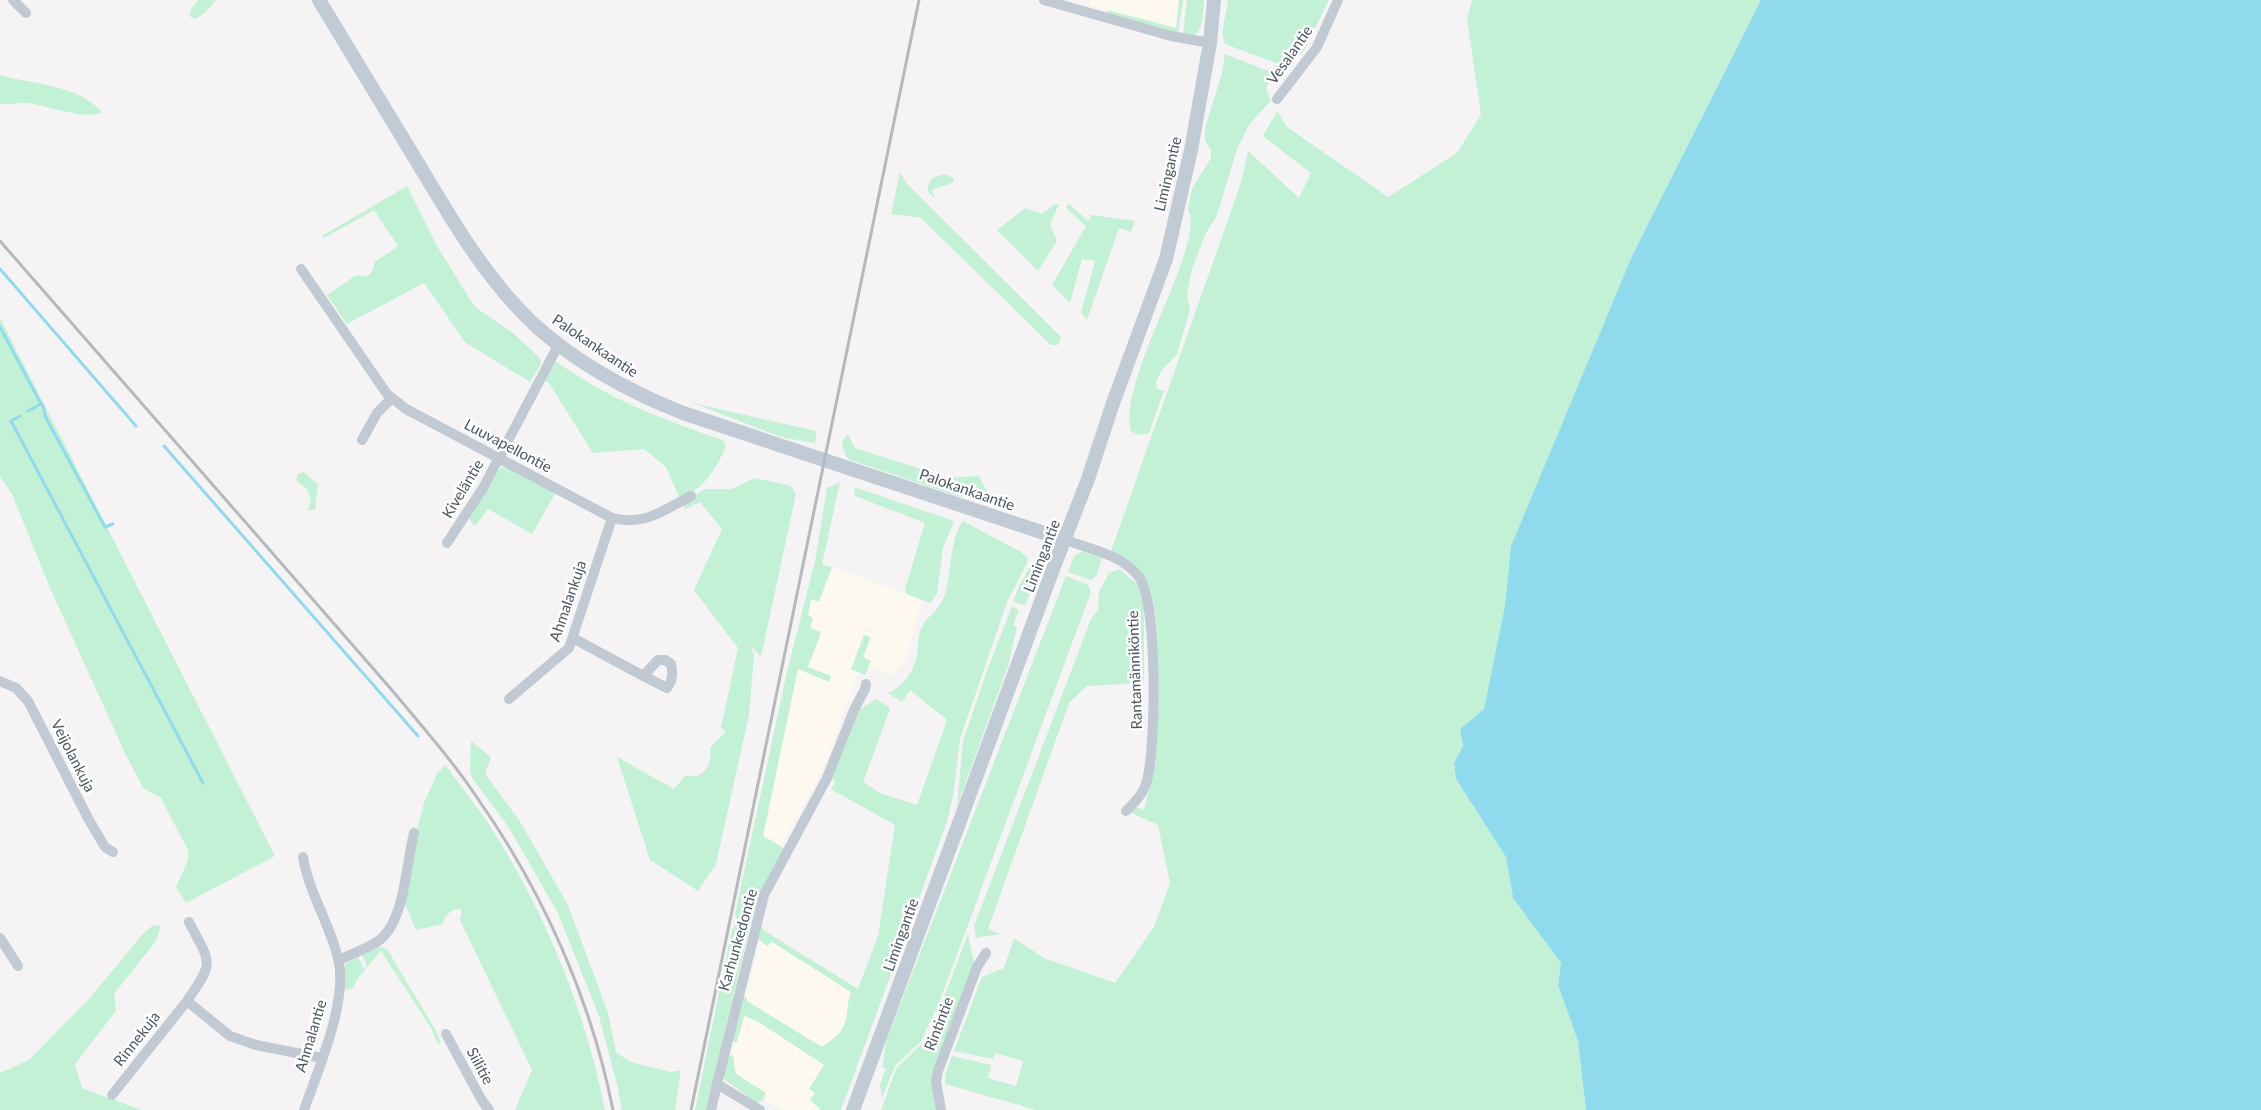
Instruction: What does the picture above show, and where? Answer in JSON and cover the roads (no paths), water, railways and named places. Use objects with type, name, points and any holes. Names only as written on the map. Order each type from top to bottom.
[{"type":"main road","name":"Palokankaantie","points":[[319,0],[472,252],[510,300],[559,344],[602,374],[627,388],[683,413],[1065,540]]},
{"type":"main road","name":"Limingantie","points":[[853,1110],[1088,480],[1113,403],[1166,259],[1191,150],[1210,43],[1214,0]]},
{"type":"street","points":[[13,0],[26,13]]},
{"type":"street","points":[[1044,0],[1171,36],[1210,43]]},
{"type":"street","name":"Vesalantie","points":[[1277,99],[1317,46],[1338,0]]},
{"type":"street","name":"Luuvapellontie","points":[[301,268],[392,398],[406,409],[612,518]]},
{"type":"street","name":"Kiveläntie","points":[[447,543],[462,521],[498,458],[559,344]]},
{"type":"street","points":[[362,440],[377,413],[392,398]]},
{"type":"street","points":[[612,518],[631,522],[642,520],[691,496]]},
{"type":"street","name":"Ahmalankuja","points":[[509,699],[561,657],[569,648],[612,518]]},
{"type":"street","name":"Rantamänniköntie","points":[[1065,540],[1107,555],[1133,570],[1140,577],[1147,595],[1153,663],[1152,755],[1147,781],[1140,797],[1126,811]]},
{"type":"street","points":[[573,638],[643,676]]},
{"type":"street","name":"Veijolankuja","points":[[0,681],[16,688],[28,701],[89,820],[105,848],[113,852]]},
{"type":"street","name":"Karhunkedontie","points":[[711,1110],[764,895],[833,764],[866,684]]},
{"type":"street","points":[[339,960],[381,938],[394,922],[399,907],[414,833]]},
{"type":"street","name":"Ahmalantie","points":[[303,857],[306,878],[330,931],[339,960],[340,993],[336,1014],[304,1110]]},
{"type":"street","name":"Rinnekuja","points":[[112,1095],[187,1001],[204,976],[208,966],[207,956],[189,922]]},
{"type":"street","points":[[0,938],[18,966]]},
{"type":"street","name":"Rintintie","points":[[941,1110],[937,1087],[938,1072],[977,967],[986,953]]},
{"type":"street","points":[[187,1001],[230,1036],[256,1045],[322,1058]]},
{"type":"street","name":"Siilitie","points":[[446,1034],[481,1100],[489,1110]]},
{"type":"street","points":[[717,1084],[760,1110]]},
{"type":"water","points":[[1761,0],[2261,0],[2261,1110],[1586,1110],[1578,1041],[1558,985],[1561,963],[1513,898],[1506,857],[1456,779],[1454,763],[1463,746],[1460,729],[1484,709],[1505,606],[1511,546],[1632,256]]},
{"type":"waterway","points":[[0,269],[136,426]]},
{"type":"waterway","points":[[0,327],[43,406],[46,418],[105,527],[113,524]]},
{"type":"waterway","points":[[28,411],[41,404]]},
{"type":"waterway","points":[[20,416],[11,421],[203,783]]},
{"type":"waterway","points":[[164,446],[418,736]]},
{"type":"railway","points":[[691,1110],[919,0]]},
{"type":"railway","points":[[0,241],[391,689],[458,770],[502,835],[523,871],[562,948],[592,1028],[613,1110]]}]
